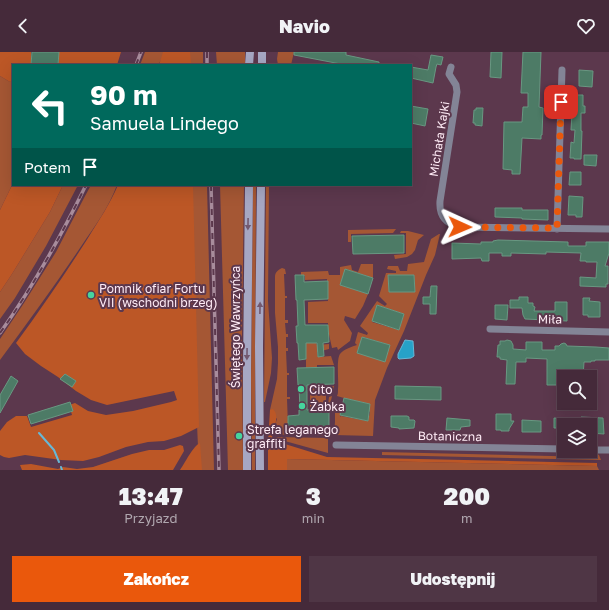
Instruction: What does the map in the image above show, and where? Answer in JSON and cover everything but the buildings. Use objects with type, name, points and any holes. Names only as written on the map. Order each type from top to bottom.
[{"type":"main road","points":[[249,64],[250,52]]},
{"type":"main road","points":[[262,52],[262,64]]},
{"type":"main road","name":"Świętego Wawrzyńca","points":[[247,470],[248,186]]},
{"type":"main road","name":"Świętego Wawrzyńca","points":[[260,470],[261,186]]},
{"type":"street","name":"Michała Kajki","points":[[451,67],[449,74],[456,85],[457,92],[440,202],[442,216],[450,224],[460,227],[557,228]]},
{"type":"street","points":[[562,70],[557,228],[609,229]]},
{"type":"street","name":"Miła","points":[[490,329],[609,332]]},
{"type":"street","name":"Botaniczna","points":[[336,445],[557,449]]},
{"type":"street","points":[[597,450],[609,450]]},
{"type":"shaded area","points":[[0,52],[31,52],[31,64],[12,64],[12,81],[10,82],[0,76]]},
{"type":"shaded area","points":[[59,52],[121,52],[117,64],[58,64]]},
{"type":"shaded area","points":[[145,52],[166,52],[159,64],[140,64]]},
{"type":"shaded area","points":[[163,52],[190,52],[191,64],[159,64]]},
{"type":"shaded area","points":[[189,52],[203,52],[203,64],[190,64]]},
{"type":"shaded area","points":[[216,52],[245,52],[245,64],[217,64]]},
{"type":"shaded area","points":[[278,52],[294,52],[291,64],[278,64]]},
{"type":"shaded area","points":[[0,76],[10,82],[12,81],[12,185],[0,210]]},
{"type":"shaded area","points":[[12,185],[63,186],[50,212],[0,292],[0,210]]},
{"type":"shaded area","points":[[63,186],[77,186],[46,246],[15,298],[0,319],[0,292],[50,212]]},
{"type":"shaded area","points":[[90,186],[117,186],[106,209],[97,223],[52,289],[0,360],[0,339],[56,252]]},
{"type":"shaded area","points":[[118,186],[193,186],[199,427],[181,436],[164,441],[148,442],[126,447],[83,461],[61,460],[25,455],[9,458],[4,457],[0,455],[0,431],[7,422],[16,416],[27,416],[31,427],[72,415],[69,405],[75,403],[88,411],[106,415],[133,411],[177,400],[174,391],[107,405],[91,400],[25,354],[16,343],[53,291],[111,199]]},
{"type":"shaded area","points":[[192,186],[207,186],[214,470],[199,470],[195,378]]},
{"type":"shaded area","points":[[220,186],[244,186],[242,335],[243,470],[228,470]]},
{"type":"shaded area","points":[[253,186],[256,186],[255,470],[252,470],[251,378]]},
{"type":"shaded area","points":[[266,186],[269,186],[268,301],[272,358],[271,373],[264,402]]},
{"type":"shaded area","points":[[396,229],[393,233],[351,234],[351,242],[348,242],[348,230]]},
{"type":"shaded area","points":[[401,231],[424,235],[418,240],[412,254],[407,257],[395,259],[394,255],[406,254],[406,233],[400,233]]},
{"type":"shaded area","points":[[440,234],[435,255],[375,400],[373,436],[334,435],[335,411],[341,412],[340,417],[368,421],[370,412],[370,404],[337,396],[338,361],[340,354],[346,349],[357,345],[355,343],[358,332],[367,335],[368,333],[360,326],[377,301],[385,306],[387,304],[379,296],[386,273],[396,273],[396,271],[387,269],[388,266],[398,266],[400,271],[407,271],[408,264],[424,262],[431,239]],"holes":[[[388,275],[414,275],[415,291],[389,292]],[[377,305],[404,314],[399,330],[372,322]],[[363,337],[390,345],[357,353]]]},
{"type":"shaded area","points":[[361,264],[373,264],[373,278],[346,269],[340,285],[368,294],[355,319],[345,316],[344,320],[352,333],[350,341],[338,350],[337,347],[332,348],[328,323],[308,323],[308,302],[328,301],[327,279],[305,280],[305,276],[301,275],[301,272],[328,271],[329,275],[340,275],[340,267],[351,265],[352,270],[358,272]]},
{"type":"shaded area","points":[[282,268],[285,269],[286,274],[284,274],[285,296],[287,296],[287,298],[285,298],[285,320],[288,320],[288,323],[285,323],[286,334],[288,334],[288,337],[286,337],[286,348],[288,348],[288,351],[286,351],[287,373],[289,373],[289,375],[287,375],[287,397],[290,397],[290,399],[287,399],[288,427],[290,427],[291,435],[272,434],[277,419],[270,410],[277,379],[278,363],[275,313],[275,275],[277,271]]},
{"type":"shaded area","points":[[306,343],[316,343],[317,345],[329,344],[329,349],[317,352],[318,357],[331,356],[334,365],[317,365],[317,367],[306,368]]},
{"type":"shaded area","points":[[334,386],[333,392],[326,391],[326,405],[328,405],[329,397],[332,396],[329,409],[329,407],[310,408],[310,387]]},
{"type":"shaded area","points":[[273,409],[276,420],[272,440],[327,457],[597,463],[597,466],[287,459],[287,470],[268,470],[270,410]]},
{"type":"shaded area","points":[[304,427],[329,427],[328,436],[313,435],[323,435],[321,429],[310,430],[310,435],[296,435],[296,431],[304,431]]},
{"type":"shaded area","points":[[274,438],[328,438],[328,453]]},
{"type":"shaded area","points":[[200,443],[202,470],[180,470],[192,451]]},
{"type":"shaded area","points":[[180,445],[183,446],[184,451],[173,470],[22,470],[20,465],[31,464],[58,469],[63,467],[77,469],[93,467],[132,454],[149,450],[164,450]]},
{"type":"shaded area","points":[[382,452],[597,458],[597,454],[601,460],[382,455]]},
{"type":"shaded area","points":[[287,459],[597,466],[599,470],[287,470]]},
{"type":"water","points":[[405,340],[413,341],[414,356],[411,358],[399,359],[398,354]]},
{"type":"waterway","points":[[39,433],[54,450],[59,462]]},
{"type":"railway","points":[[136,64],[141,52]]},
{"type":"railway","points":[[207,52],[207,64]]},
{"type":"railway","points":[[0,333],[24,298],[46,261],[86,186]]},
{"type":"railway","points":[[211,186],[219,470]]},
{"type":"place","name":"Pomnik ofiar Fortu VII (wschodni brzeg)","points":[[91,295]]},
{"type":"place","name":"Cito","points":[[301,389]]},
{"type":"place","name":"Żabka","points":[[302,406]]},
{"type":"place","name":"Strefa leganego graffiti","points":[[239,436]]},
{"type":"route","points":[[460,227],[557,228],[561,102]]}]
